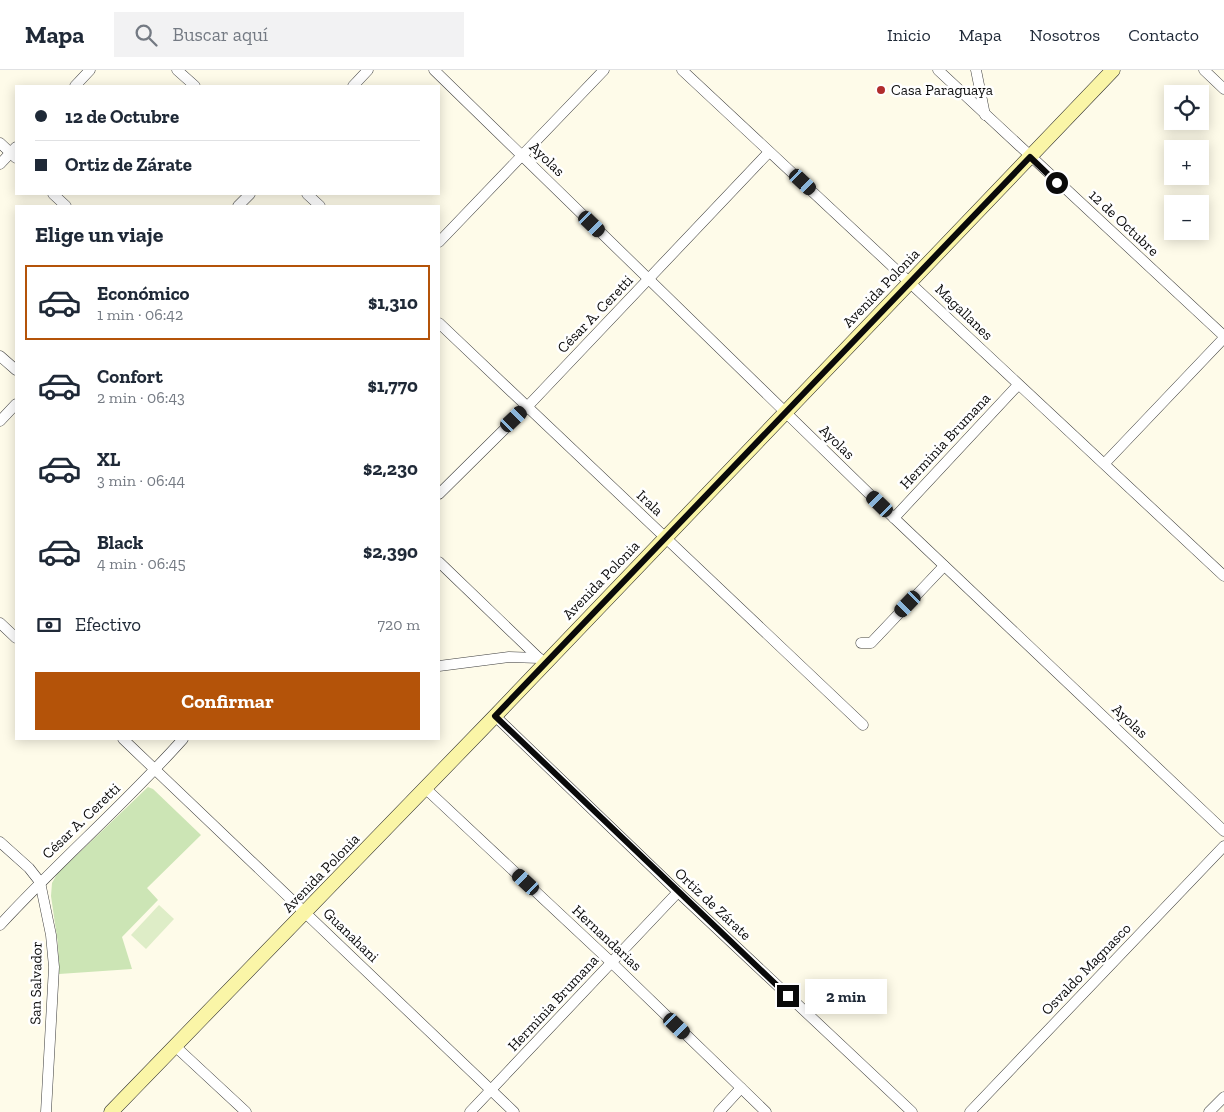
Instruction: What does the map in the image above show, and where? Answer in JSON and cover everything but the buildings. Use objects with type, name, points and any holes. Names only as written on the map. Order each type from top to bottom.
[{"type":"main road","name":"Avenida Polonia","points":[[111,1112],[495,716],[542,660],[665,537],[1113,70]]},
{"type":"street","points":[[76,85],[90,70]]},
{"type":"street","points":[[177,70],[194,85]]},
{"type":"street","points":[[354,85],[368,70]]},
{"type":"street","name":"Ayolas","points":[[434,70],[894,518],[1224,831]]},
{"type":"street","points":[[440,241],[604,70]]},
{"type":"street","name":"Magallanes","points":[[682,70],[911,281],[1018,384],[1105,463],[1224,576]]},
{"type":"street","name":"12 de Octubre","points":[[938,70],[1224,337]]},
{"type":"street","points":[[976,70],[986,115]]},
{"type":"street","points":[[1204,70],[1224,89]]},
{"type":"street","points":[[0,143],[14,153],[0,164]]},
{"type":"street","name":"César A. Ceretti","points":[[440,493],[527,407],[769,152]]},
{"type":"street","points":[[54,195],[65,205]]},
{"type":"street","points":[[239,205],[249,195]]},
{"type":"street","points":[[308,195],[319,205]]},
{"type":"street","name":"Irala","points":[[440,324],[862,725]]},
{"type":"street","points":[[1105,463],[1224,337]]},
{"type":"street","points":[[0,356],[15,369]]},
{"type":"street","name":"Herminia Brumana","points":[[894,518],[1018,384]]},
{"type":"street","points":[[0,421],[15,405]]},
{"type":"street","points":[[440,563],[542,660]]},
{"type":"street","points":[[861,643],[871,643],[944,566]]},
{"type":"street","points":[[0,623],[15,637]]},
{"type":"street","points":[[440,666],[509,657],[542,660]]},
{"type":"street","name":"Ortiz de Zárate","points":[[495,716],[678,892],[912,1112]]},
{"type":"street","name":"Guanahani","points":[[124,740],[514,1112]]},
{"type":"street","name":"César A. Ceretti","points":[[0,925],[40,882],[156,770],[182,740]]},
{"type":"street","name":"Hernandarias","points":[[425,788],[612,962],[766,1112]]},
{"type":"street","name":"San Salvador","points":[[0,842],[29,868],[40,882],[51,935],[54,967],[46,1112]]},
{"type":"street","name":"Osvaldo Magnasco","points":[[970,1112],[1224,846]]},
{"type":"street","name":"Herminia Brumana","points":[[470,1112],[678,892]]},
{"type":"street","points":[[176,1047],[246,1112]]},
{"type":"street","points":[[719,1112],[741,1088]]},
{"type":"street","points":[[1209,1112],[1224,1098]]},
{"type":"green space","points":[[148,787],[153,789],[201,835],[147,888],[158,900],[122,937],[132,969],[59,974],[58,944],[51,896],[52,883],[57,874]]},
{"type":"green space","points":[[159,905],[174,919],[146,949],[131,935]]},
{"type":"place","name":"Casa Paraguaya","points":[[881,90]]},
{"type":"route","points":[[788,996],[495,716],[1030,157],[1057,183]]}]
